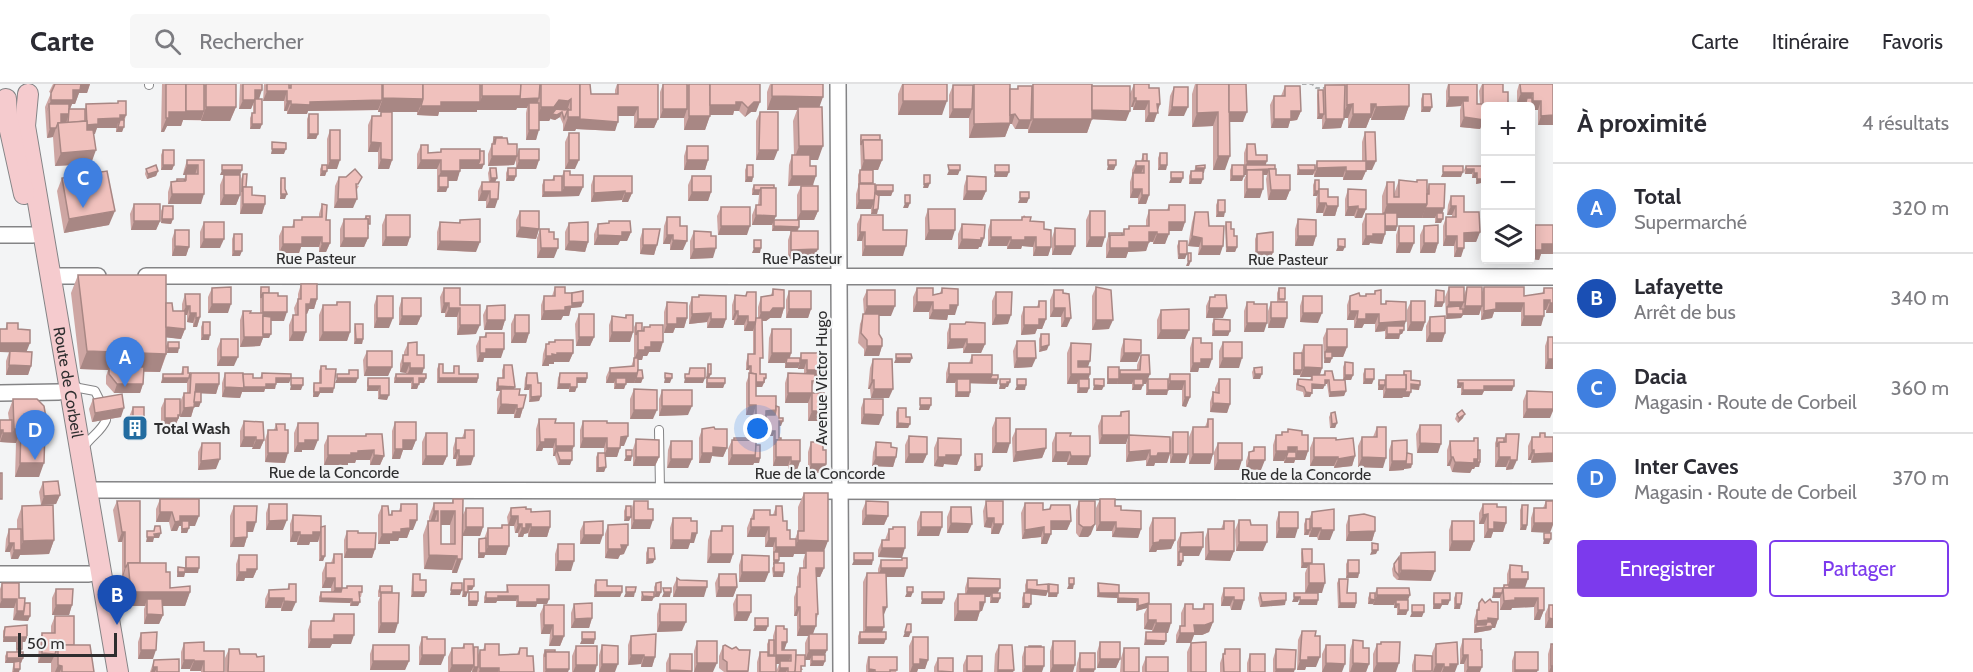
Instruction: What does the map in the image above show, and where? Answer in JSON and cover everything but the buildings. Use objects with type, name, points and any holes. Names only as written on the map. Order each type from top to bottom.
[{"type":"main road","points":[[3,109],[34,89]]},
{"type":"main road","name":"Route de Corbeil","points":[[34,89],[25,126],[50,276],[74,491],[106,672]]},
{"type":"main road","name":"Route de Corbeil","points":[[3,109],[33,235],[63,386],[80,453],[118,672]]},
{"type":"street","name":"Avenue Victor Hugo","points":[[838,84],[841,672]]},
{"type":"street","points":[[0,235],[33,235]]},
{"type":"street","points":[[50,276],[110,276]]},
{"type":"street","name":"Rue Pasteur","points":[[134,276],[1553,277]]},
{"type":"street","points":[[0,393],[63,386]]},
{"type":"street","name":"Rue de la Concorde","points":[[86,490],[1553,492]]},
{"type":"street","points":[[0,574],[89,574]]},
{"type":"lane","points":[[63,386],[95,391],[102,406]]},
{"type":"lane","points":[[80,453],[92,436],[101,430],[106,420]]},
{"type":"lane","points":[[659,430],[660,490]]},
{"type":"path","points":[[1302,84],[1327,88]]},
{"type":"place","name":"Dacia","points":[[83,208]]},
{"type":"place","name":"Total","points":[[125,387]]},
{"type":"place","name":"Total Wash","points":[[135,428]]},
{"type":"place","name":"Inter Caves","points":[[35,460]]},
{"type":"place","name":"Lafayette","points":[[117,625]]}]
